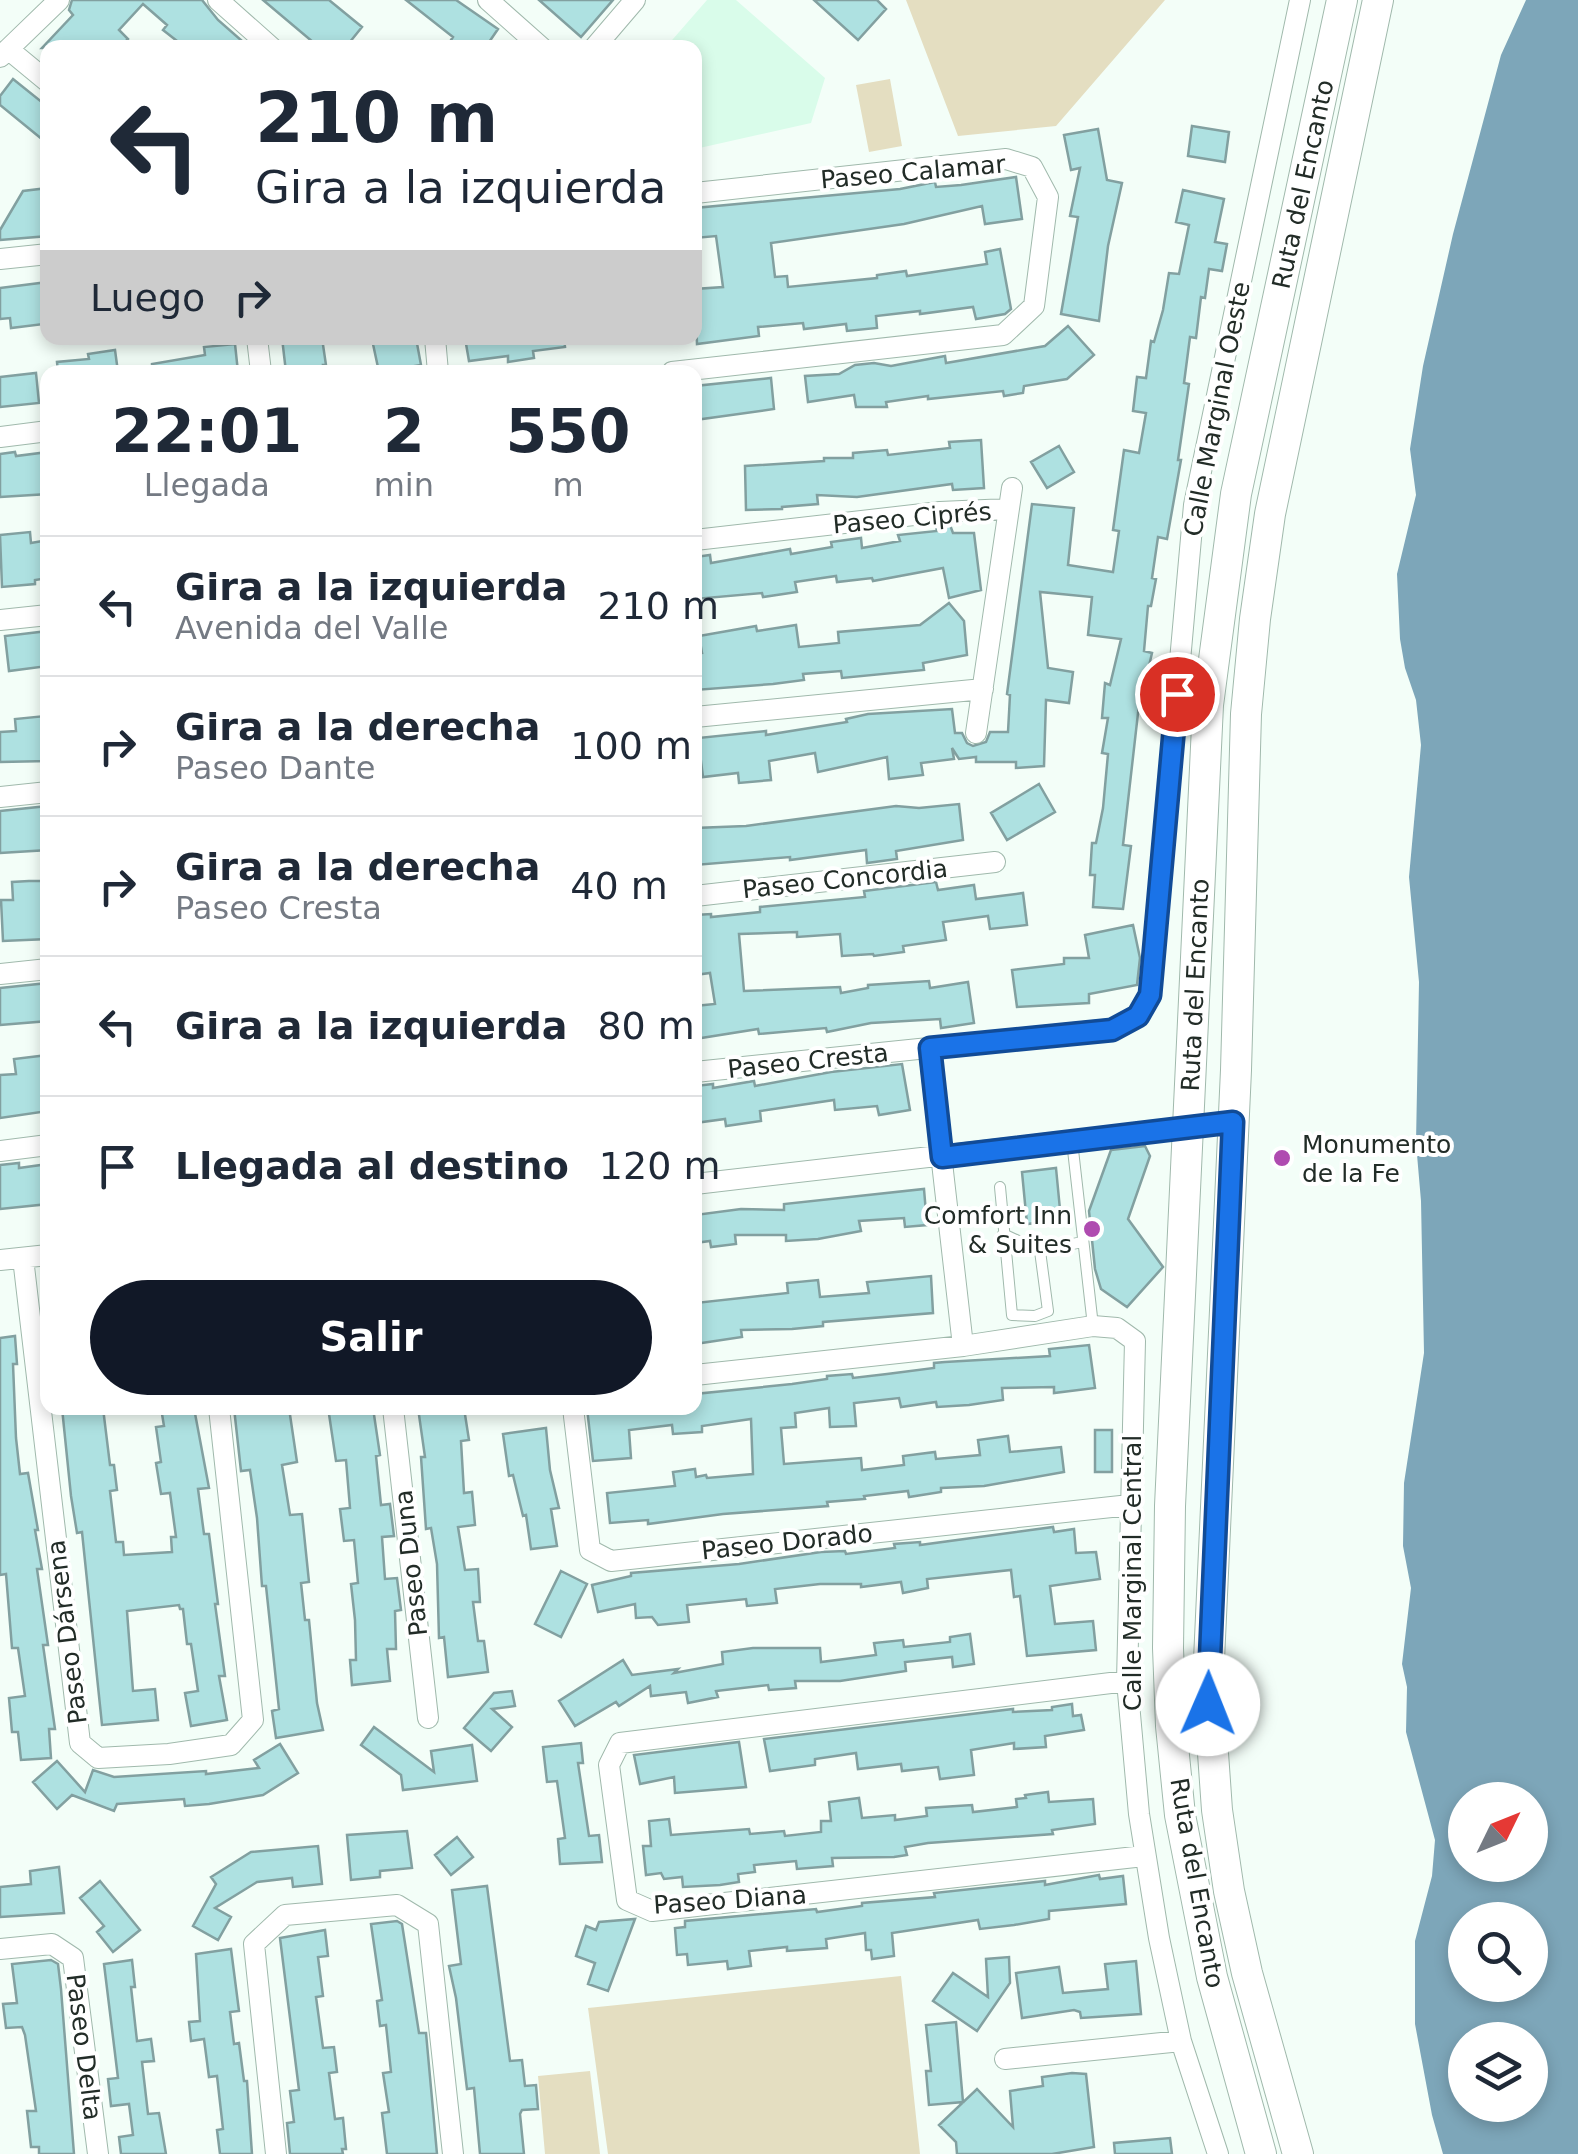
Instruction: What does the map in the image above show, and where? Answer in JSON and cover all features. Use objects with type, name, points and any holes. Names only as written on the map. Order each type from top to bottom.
[{"type":"main road","name":"Ruta del Encanto","points":[[1261,2154],[1208,1960],[1180,1815],[1171,1726],[1170,1506],[1208,705],[1236,494],[1342,0]]},
{"type":"main road","name":"Ruta del Encanto","points":[[1298,2154],[1247,1973],[1229,1891],[1217,1810],[1208,1682],[1233,1122],[1246,714],[1255,619],[1270,514],[1378,0]]},
{"type":"street","points":[[40,77],[4,53],[59,0]]},
{"type":"street","points":[[218,0],[263,40]]},
{"type":"street","points":[[488,0],[533,40]]},
{"type":"street","points":[[601,40],[635,0]]},
{"type":"street","name":"Calle Marginal Oeste","points":[[1099,1031],[1112,1030],[1138,1016],[1150,995],[1194,505],[1300,0]]},
{"type":"street","name":"Paseo Calamar","points":[[702,192],[1006,159],[1032,168],[1048,197],[1034,306],[1003,335],[702,369]]},
{"type":"street","points":[[0,260],[40,255]]},
{"type":"street","points":[[0,438],[40,433]]},
{"type":"street","points":[[1008,509],[1012,488]]},
{"type":"street","name":"Paseo Ciprés","points":[[702,539],[940,512],[1008,509],[976,732]]},
{"type":"street","points":[[0,620],[40,616]]},
{"type":"street","points":[[702,716],[982,689]]},
{"type":"street","points":[[0,798],[40,793]]},
{"type":"street","name":"Paseo Concordia","points":[[702,895],[995,862]]},
{"type":"street","points":[[0,974],[40,970]]},
{"type":"street","name":"Paseo Cresta","points":[[702,1071],[1099,1031]]},
{"type":"street","points":[[930,1048],[963,1346]]},
{"type":"street","points":[[702,1183],[1233,1122]]},
{"type":"street","points":[[0,1150],[40,1146]]},
{"type":"street","points":[[0,1260],[40,1256]]},
{"type":"street","name":"Paseo Dársena","points":[[23,1258],[40,1403]]},
{"type":"street","points":[[702,1374],[963,1346],[1093,1326]]},
{"type":"street","name":"Calle Marginal Central","points":[[1093,1326],[1117,1328],[1135,1342],[1127,1681],[1144,1856],[1181,2041],[1218,2154]]},
{"type":"street","name":"Paseo Dársena","points":[[41,1415],[80,1743],[98,1758],[231,1745],[253,1720],[220,1415]]},
{"type":"street","name":"Paseo Duna","points":[[394,1415],[428,1718]]},
{"type":"street","name":"Paseo Dorado","points":[[575,1415],[590,1550],[612,1561],[1130,1505]]},
{"type":"street","name":"Paseo Diana","points":[[1127,1681],[620,1743],[608,1765],[627,1900],[652,1911],[1144,1856]]},
{"type":"street","points":[[276,2154],[254,1944],[284,1915],[397,1905],[428,1924],[453,2154]]},
{"type":"street","name":"Paseo Delta","points":[[0,1949],[52,1944],[73,1958],[98,2154]]},
{"type":"street","points":[[1006,2059],[1181,2041]]},
{"type":"lane","points":[[1072,1140],[1093,1326]]},
{"type":"lane","points":[[1000,1187],[1012,1314],[1034,1316],[1048,1311],[1040,1251]]},
{"type":"lane","points":[[1003,1234],[1040,1251],[1082,1242]]},
{"type":"shaded area","points":[[707,0],[736,0],[825,78],[811,123],[702,147],[702,40],[672,40]]},
{"type":"shaded area","points":[[906,0],[1165,0],[1056,126],[958,136]]},
{"type":"shaded area","points":[[890,79],[902,146],[869,152],[856,85]]},
{"type":"shaded area","points":[[901,1976],[920,2154],[608,2154],[588,2008]]},
{"type":"shaded area","points":[[590,2071],[600,2154],[545,2154],[538,2076]]},
{"type":"water","points":[[1526,0],[1578,0],[1578,2154],[1443,2154],[1415,2024],[1415,1941],[1432,1876],[1435,1840],[1406,1732],[1407,1687],[1402,1664],[1411,1588],[1403,1546],[1404,1483],[1424,1353],[1416,1143],[1419,982],[1409,877],[1421,745],[1416,700],[1400,639],[1397,574],[1416,495],[1410,449],[1423,366],[1453,234],[1501,55]]},
{"type":"building","points":[[72,0],[202,0],[241,40],[176,40],[163,30],[167,25],[143,4],[119,30],[127,40],[50,40],[73,15],[69,10]]},
{"type":"building","points":[[263,0],[329,0],[362,27],[351,40],[310,40]]},
{"type":"building","points":[[406,0],[456,0],[498,29],[490,40],[451,40],[453,37]]},
{"type":"building","points":[[539,0],[613,0],[581,37]]},
{"type":"building","points":[[814,0],[877,0],[886,9],[858,40]]},
{"type":"building","points":[[13,79],[40,101],[40,138],[0,105],[0,96]]},
{"type":"building","points":[[1192,126],[1229,132],[1225,162],[1188,156]]},
{"type":"building","points":[[1098,129],[1107,180],[1122,183],[1108,246],[1099,321],[1061,314],[1078,217],[1070,216],[1080,168],[1071,170],[1064,135]]},
{"type":"building","points":[[1016,177],[1022,219],[985,224],[982,206],[904,224],[771,243],[775,277],[787,276],[788,287],[877,278],[906,271],[907,276],[987,264],[985,252],[1000,249],[1011,309],[1005,314],[976,319],[973,307],[920,311],[876,316],[877,328],[847,331],[846,324],[804,329],[803,323],[758,327],[759,336],[702,343],[702,288],[723,287],[716,236],[702,237],[702,207],[900,189],[935,182],[936,187]]},
{"type":"building","points":[[40,189],[40,237],[0,240],[0,230],[23,191]]},
{"type":"building","points":[[1183,190],[1224,199],[1215,242],[1227,244],[1222,271],[1209,269],[1196,338],[1190,337],[1181,460],[1167,539],[1158,537],[1152,578],[1156,579],[1148,606],[1144,651],[1152,653],[1146,679],[1142,678],[1123,845],[1131,846],[1123,909],[1093,907],[1092,843],[1096,843],[1103,808],[1108,754],[1102,753],[1108,718],[1102,718],[1105,683],[1110,685],[1121,639],[1088,635],[1092,597],[1040,592],[1048,668],[1073,672],[1069,703],[1046,700],[1044,766],[1016,768],[1016,762],[959,759],[952,748],[954,759],[921,763],[923,775],[889,779],[887,757],[818,772],[815,753],[769,761],[771,780],[739,783],[738,773],[703,777],[702,738],[766,731],[766,735],[847,722],[846,719],[868,714],[952,709],[955,733],[962,733],[973,746],[986,742],[990,732],[1008,732],[1007,694],[1032,504],[1074,508],[1068,565],[1113,572],[1119,531],[1113,530],[1124,450],[1139,453],[1146,413],[1133,411],[1137,377],[1146,378],[1151,341],[1154,342],[1163,310],[1169,273],[1179,274],[1189,225],[1176,222]]},
{"type":"building","points":[[40,283],[40,324],[11,328],[10,318],[0,319],[0,288]]},
{"type":"building","points":[[1068,326],[1094,355],[1067,379],[1024,386],[1023,393],[928,396],[886,402],[887,407],[856,407],[854,395],[808,402],[805,376],[839,374],[855,365],[891,366],[945,356],[946,363],[1045,346]]},
{"type":"building","points":[[235,345],[237,365],[152,365],[205,355],[204,347]]},
{"type":"building","points":[[283,345],[323,345],[326,365],[285,365]]},
{"type":"building","points":[[373,345],[417,345],[421,365],[378,365]]},
{"type":"building","points":[[466,345],[565,345],[533,351],[534,358],[508,362],[508,356],[469,361]]},
{"type":"building","points":[[115,350],[117,365],[57,365],[57,362],[89,359],[88,354]]},
{"type":"building","points":[[36,373],[39,403],[0,407],[0,377]]},
{"type":"building","points":[[771,378],[774,409],[702,419],[702,385]]},
{"type":"building","points":[[981,440],[984,488],[953,490],[952,484],[857,497],[817,495],[818,504],[746,510],[745,466],[853,458],[853,453],[887,450],[888,455],[950,448],[949,442]]},
{"type":"building","points":[[1059,446],[1074,472],[1047,488],[1031,462]]},
{"type":"building","points":[[40,453],[40,494],[0,497],[0,454]]},
{"type":"building","points":[[950,525],[953,533],[974,533],[981,590],[949,598],[943,568],[873,581],[872,578],[837,582],[836,576],[795,582],[797,592],[763,597],[762,593],[702,598],[702,556],[710,555],[711,563],[790,549],[791,554],[861,538],[862,548],[900,541],[898,535],[937,531],[936,527]]},
{"type":"building","points":[[30,532],[31,543],[40,541],[40,579],[35,584],[2,587],[0,535]]},
{"type":"building","points":[[949,603],[964,621],[967,655],[923,663],[924,670],[842,678],[841,671],[803,674],[804,680],[702,689],[702,635],[756,626],[757,631],[796,625],[799,647],[839,643],[838,632],[920,625]]},
{"type":"building","points":[[40,632],[40,667],[9,671],[5,636]]},
{"type":"building","points":[[40,716],[40,761],[0,762],[0,732],[16,731],[15,719]]},
{"type":"building","points":[[1039,784],[1055,812],[1007,840],[991,813]]},
{"type":"building","points":[[959,804],[963,840],[896,851],[897,859],[867,863],[866,850],[790,860],[702,864],[702,828],[746,826],[896,806]]},
{"type":"building","points":[[40,807],[40,850],[0,853],[0,811]]},
{"type":"building","points":[[40,881],[40,939],[3,941],[1,900],[13,900],[12,882]]},
{"type":"building","points":[[936,882],[938,890],[974,885],[976,899],[1023,893],[1027,925],[990,929],[988,916],[943,922],[946,940],[903,946],[904,952],[874,956],[842,956],[840,934],[739,934],[744,991],[840,987],[841,993],[868,985],[929,981],[930,988],[968,982],[974,1023],[941,1028],[940,1019],[871,1023],[827,1032],[826,1028],[759,1034],[758,1029],[702,1038],[702,1005],[715,1004],[710,973],[702,974],[702,915],[760,912],[760,907],[865,897],[864,891]]},
{"type":"building","points":[[1133,925],[1140,958],[1137,985],[1089,994],[1089,1003],[1017,1007],[1012,970],[1064,964],[1064,958],[1089,958],[1085,935]]},
{"type":"building","points":[[40,984],[40,1022],[0,1025],[0,988]]},
{"type":"building","points":[[40,1056],[40,1112],[0,1118],[0,1075],[16,1074],[14,1059]]},
{"type":"building","points":[[902,1064],[910,1110],[879,1115],[877,1106],[835,1110],[834,1100],[760,1111],[761,1121],[726,1126],[725,1119],[702,1122],[702,1085],[713,1084],[713,1088],[754,1081],[755,1086]]},
{"type":"building","points":[[1145,1146],[1150,1156],[1128,1219],[1163,1267],[1127,1307],[1101,1289],[1089,1211],[1111,1150]]},
{"type":"building","points":[[0,1165],[40,1165],[40,1205],[0,1209]]},
{"type":"building","points":[[1056,1168],[1061,1220],[1027,1224],[1022,1172]]},
{"type":"building","points":[[924,1189],[927,1225],[905,1227],[904,1218],[859,1221],[861,1231],[818,1239],[786,1241],[786,1235],[735,1235],[736,1244],[711,1247],[710,1241],[702,1242],[702,1214],[741,1209],[784,1210],[784,1204]]},
{"type":"building","points":[[931,1276],[933,1313],[823,1322],[823,1326],[792,1329],[741,1330],[742,1337],[702,1343],[702,1302],[788,1293],[787,1283],[818,1280],[820,1297],[869,1293],[867,1282]]},
{"type":"building","points":[[15,1336],[16,1438],[20,1474],[28,1473],[38,1530],[42,1569],[37,1569],[48,1645],[43,1645],[55,1729],[49,1729],[51,1758],[21,1760],[18,1732],[12,1732],[9,1698],[25,1696],[18,1648],[12,1648],[6,1574],[0,1575],[0,1338]]},
{"type":"building","points":[[1089,1345],[1095,1388],[1054,1393],[1054,1387],[1002,1388],[1003,1400],[937,1407],[936,1402],[901,1407],[899,1398],[854,1403],[856,1426],[830,1427],[829,1408],[795,1413],[796,1427],[781,1428],[784,1464],[861,1458],[862,1470],[904,1465],[903,1456],[935,1452],[936,1459],[980,1455],[978,1440],[1008,1436],[1010,1452],[1061,1447],[1064,1472],[984,1486],[941,1488],[941,1492],[909,1497],[908,1491],[827,1502],[828,1506],[648,1524],[648,1520],[610,1523],[607,1493],[675,1486],[673,1472],[695,1469],[696,1477],[707,1478],[753,1474],[751,1419],[702,1426],[702,1432],[673,1434],[672,1425],[629,1430],[631,1458],[593,1461],[588,1415],[702,1415],[702,1393],[792,1384],[827,1376],[852,1374],[853,1378],[934,1368],[934,1363],[1050,1356],[1049,1349]]},
{"type":"building","points":[[63,1415],[104,1415],[117,1490],[110,1491],[116,1542],[123,1542],[124,1555],[172,1552],[171,1537],[176,1537],[170,1493],[161,1494],[156,1427],[164,1426],[162,1415],[195,1415],[209,1488],[198,1489],[204,1534],[209,1534],[218,1604],[225,1676],[219,1676],[227,1720],[191,1726],[185,1693],[198,1691],[191,1644],[187,1644],[183,1609],[179,1605],[127,1611],[133,1691],[155,1689],[158,1720],[102,1725],[82,1532],[77,1533]]},
{"type":"building","points":[[235,1415],[290,1415],[297,1462],[282,1465],[290,1515],[302,1514],[309,1582],[301,1583],[323,1730],[276,1738],[272,1711],[279,1709],[266,1586],[262,1586],[250,1470],[241,1471]]},
{"type":"building","points":[[329,1415],[374,1415],[381,1505],[390,1504],[394,1536],[382,1537],[385,1579],[397,1578],[401,1610],[395,1611],[396,1649],[387,1649],[390,1681],[352,1685],[350,1660],[356,1660],[351,1584],[358,1583],[354,1540],[344,1541],[340,1509],[350,1508],[346,1460],[336,1461]]},
{"type":"building","points":[[419,1415],[465,1415],[469,1440],[461,1441],[464,1493],[472,1492],[475,1525],[458,1527],[465,1570],[478,1569],[480,1602],[473,1602],[478,1641],[484,1641],[488,1672],[448,1677],[444,1637],[439,1638],[437,1564],[431,1528],[426,1529],[421,1457],[425,1457]]},
{"type":"building","points":[[546,1428],[559,1508],[551,1509],[557,1546],[531,1549],[526,1515],[523,1516],[513,1475],[509,1476],[503,1434]]},
{"type":"building","points":[[1095,1430],[1112,1430],[1112,1472],[1095,1472]]},
{"type":"building","points":[[1053,1527],[1054,1532],[1074,1529],[1076,1553],[1096,1552],[1100,1579],[1050,1586],[1055,1624],[1093,1621],[1096,1650],[1027,1656],[1020,1596],[1014,1597],[1011,1570],[927,1579],[928,1588],[903,1593],[901,1582],[775,1589],[777,1603],[747,1606],[746,1599],[687,1605],[689,1622],[658,1625],[652,1617],[636,1618],[635,1604],[598,1612],[592,1585],[631,1573],[821,1552],[846,1554],[895,1548],[894,1544],[920,1545]]},
{"type":"building","points":[[561,1571],[587,1584],[561,1637],[535,1624]]},
{"type":"building","points":[[970,1634],[974,1664],[953,1667],[952,1657],[905,1662],[906,1671],[840,1681],[795,1681],[796,1688],[769,1690],[768,1685],[716,1691],[718,1697],[688,1703],[686,1692],[651,1696],[650,1686],[619,1706],[616,1702],[575,1726],[559,1701],[623,1660],[632,1675],[678,1669],[674,1673],[723,1664],[722,1652],[753,1648],[820,1648],[821,1662],[876,1655],[874,1643],[903,1640],[904,1647],[950,1642],[950,1637]]},
{"type":"building","points":[[512,1691],[515,1706],[492,1709],[512,1727],[491,1751],[464,1728],[494,1693]]},
{"type":"building","points":[[1072,1704],[1073,1716],[1081,1715],[1084,1730],[1045,1736],[1046,1747],[1014,1749],[1014,1743],[971,1750],[974,1775],[940,1779],[938,1767],[902,1771],[901,1764],[858,1769],[856,1753],[815,1759],[815,1765],[770,1771],[764,1739],[1013,1709],[1052,1710]]},
{"type":"building","points":[[374,1727],[434,1772],[431,1751],[472,1745],[477,1781],[403,1790],[401,1775],[361,1745]]},
{"type":"building","points":[[739,1742],[746,1787],[675,1793],[674,1777],[640,1784],[634,1755]]},
{"type":"building","points":[[581,1743],[583,1763],[578,1763],[589,1836],[599,1835],[602,1862],[560,1864],[558,1839],[565,1838],[557,1781],[547,1782],[543,1747]]},
{"type":"building","points":[[280,1744],[298,1773],[263,1795],[209,1804],[185,1806],[184,1799],[117,1804],[114,1811],[72,1795],[57,1809],[33,1782],[57,1761],[85,1792],[93,1770],[114,1777],[259,1768],[254,1760]]},
{"type":"building","points":[[1048,1792],[1049,1802],[1093,1799],[1095,1824],[1052,1830],[1053,1834],[928,1843],[905,1847],[907,1855],[894,1857],[832,1858],[833,1866],[797,1869],[796,1861],[754,1865],[755,1872],[738,1874],[739,1882],[720,1885],[683,1887],[682,1877],[646,1875],[643,1846],[651,1846],[649,1821],[669,1819],[671,1835],[749,1829],[750,1834],[784,1831],[785,1836],[821,1832],[821,1821],[831,1821],[829,1802],[859,1798],[862,1818],[895,1815],[895,1820],[927,1816],[926,1808],[972,1805],[973,1812],[1017,1807],[1016,1799]]},
{"type":"building","points":[[407,1831],[412,1868],[380,1871],[380,1877],[351,1880],[347,1835]]},
{"type":"building","points":[[457,1837],[473,1857],[451,1875],[435,1855]]},
{"type":"building","points":[[318,1846],[322,1884],[293,1887],[292,1878],[257,1882],[215,1908],[231,1917],[218,1940],[193,1926],[216,1884],[211,1877],[251,1852]]},
{"type":"building","points":[[59,1867],[64,1913],[0,1917],[0,1887],[31,1884],[30,1871]]},
{"type":"building","points":[[1099,1875],[1100,1879],[1123,1876],[1126,1904],[1049,1911],[1049,1919],[1014,1925],[980,1929],[978,1920],[892,1933],[894,1956],[872,1959],[871,1950],[866,1950],[865,1933],[826,1939],[827,1948],[749,1951],[751,1966],[728,1969],[727,1961],[688,1965],[687,1954],[677,1955],[675,1928],[685,1927],[685,1921],[816,1909],[817,1912],[862,1903],[935,1897],[934,1893],[1045,1881],[1045,1885]]},
{"type":"building","points":[[100,1881],[140,1930],[113,1952],[97,1932],[104,1926],[80,1898]]},
{"type":"building","points":[[487,1886],[510,2061],[522,2060],[525,2086],[536,2085],[538,2109],[522,2110],[520,2114],[524,2154],[480,2154],[474,2088],[467,2089],[449,1966],[461,1964],[452,1890]]},
{"type":"building","points":[[635,1919],[608,1991],[588,1984],[595,1963],[576,1956],[586,1926],[596,1930],[599,1922]]},
{"type":"building","points":[[371,1924],[402,1924],[419,2033],[426,2033],[437,2154],[387,2154],[382,2113],[389,2112],[383,2073],[391,2072],[386,2025],[380,2026],[377,2001],[382,2000]]},
{"type":"building","points":[[325,1930],[328,1956],[318,1957],[323,1996],[316,1997],[323,2048],[334,2047],[337,2072],[329,2073],[335,2119],[343,2118],[346,2149],[342,2149],[343,2154],[290,2154],[287,2123],[294,2122],[290,2091],[299,2090],[280,1938]]},
{"type":"building","points":[[231,1949],[239,2011],[230,2012],[234,2044],[239,2043],[247,2081],[252,2154],[220,2154],[217,2130],[223,2129],[217,2076],[209,2077],[204,2039],[191,2041],[189,2022],[200,2021],[196,1954]]},
{"type":"building","points":[[1009,1957],[1010,1983],[977,2031],[933,2001],[953,1973],[988,1997],[986,1959]]},
{"type":"building","points":[[51,1960],[58,1964],[61,1989],[74,2154],[39,2154],[39,2147],[31,2147],[27,2111],[36,2111],[25,2035],[22,2027],[6,2028],[3,2004],[17,2003],[12,1964]]},
{"type":"building","points":[[132,1960],[137,2041],[151,2039],[154,2061],[142,2062],[148,2114],[159,2113],[166,2154],[121,2154],[119,2137],[133,2135],[129,2104],[111,2106],[108,2079],[118,2078],[104,1964]]},
{"type":"building","points":[[1136,1961],[1141,2014],[1081,2018],[1080,2012],[1074,2010],[1022,2018],[1016,1973],[1059,1967],[1063,1993],[1108,1989],[1105,1964]]},
{"type":"building","points":[[956,2022],[963,2102],[929,2105],[926,2071],[931,2071],[926,2025]]},
{"type":"building","points":[[1086,2074],[1094,2147],[1052,2154],[957,2154],[956,2142],[939,2125],[977,2089],[1013,2127],[1010,2091],[1043,2086],[1042,2077]]},
{"type":"building","points":[[1170,2138],[1172,2154],[1115,2154],[1114,2143]]},
{"type":"place","name":"Monumento de la Fe","points":[[1282,1158]]},
{"type":"place","name":"Comfort Inn & Suites","points":[[1092,1229]]},
{"type":"route","points":[[1177,694],[1150,995],[1138,1016],[1112,1030],[930,1048],[942,1157],[1233,1122],[1208,1704]]}]
